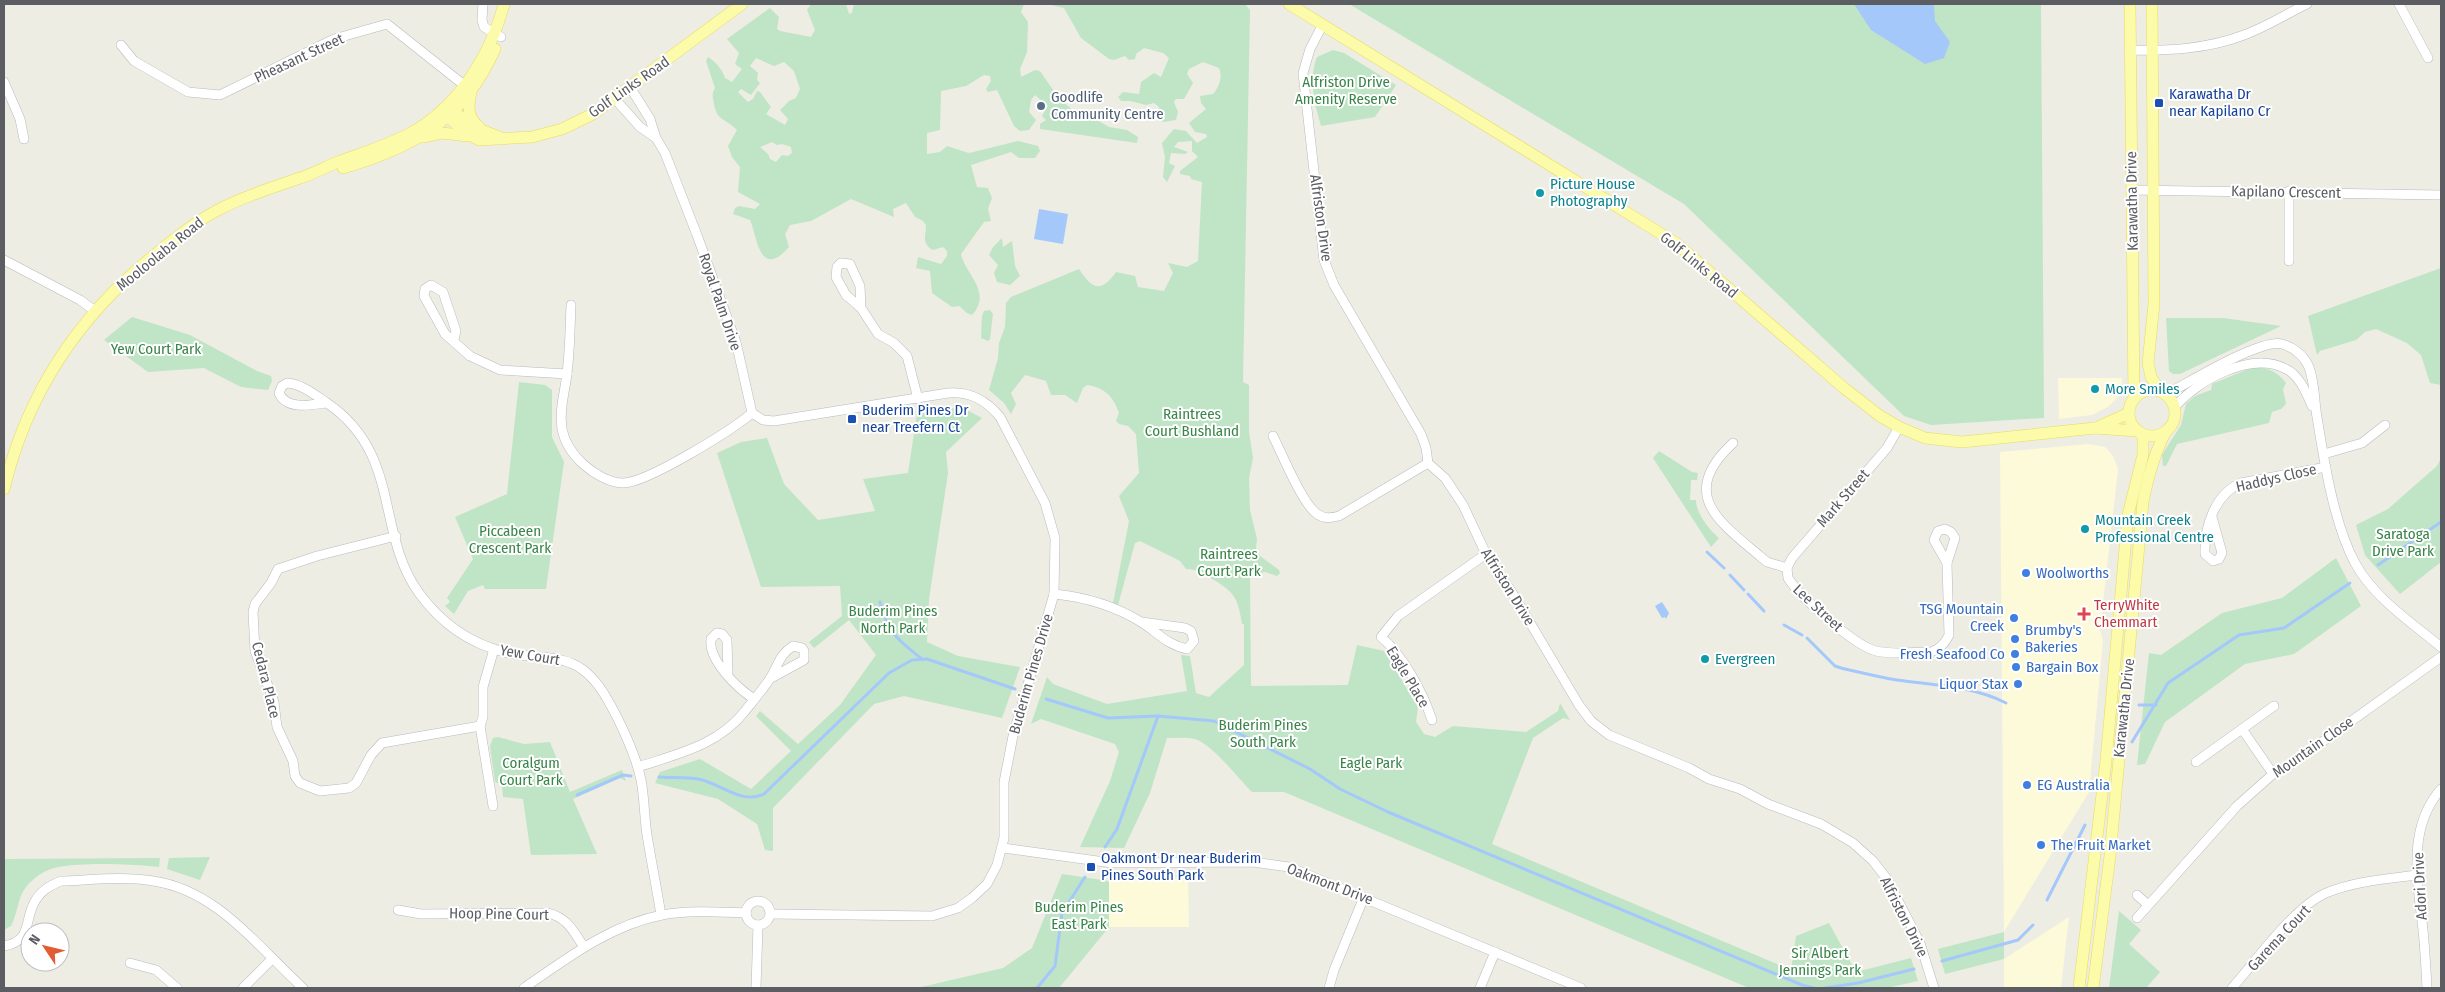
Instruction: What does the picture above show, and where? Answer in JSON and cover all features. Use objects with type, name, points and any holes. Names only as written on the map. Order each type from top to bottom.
[{"type":"main road","name":"Mooloolaba Road","points":[[497,36],[504,4]]},
{"type":"main road","name":"Mooloolaba Road","points":[[307,176],[384,155],[417,139],[447,111],[487,66],[509,4]]},
{"type":"main road","name":"Golf Links Road","points":[[417,139],[442,133],[470,136],[489,141],[502,138],[532,137],[562,129],[593,114],[615,99],[742,4]]},
{"type":"main road","name":"Golf Links Road","points":[[1289,4],[1676,243],[1844,388],[1880,416],[1900,428],[1925,438],[1962,442],[2095,428],[2140,433]]},
{"type":"main road","name":"Karawatha Drive","points":[[2130,4],[2134,398]]},
{"type":"main road","name":"Karawatha Drive","points":[[2152,4],[2154,304],[2148,363],[2150,377],[2162,393]]},
{"type":"main road","points":[[468,88],[469,111],[474,122],[484,131]]},
{"type":"main road","name":"Mooloolaba Road","points":[[4,489],[18,437],[34,402],[64,352],[96,311],[129,276],[190,226],[245,198],[393,142],[410,134],[447,111]]},
{"type":"main road","name":"Golf Links Road","points":[[447,111],[467,123],[502,138]]},
{"type":"main road","points":[[447,111],[470,136]]},
{"type":"main road","points":[[2146,391],[2162,393],[2174,408],[2173,421],[2166,431],[2154,436],[2140,433],[2130,420],[2129,412],[2134,398],[2146,391]]},
{"type":"main road","name":"Golf Links Road","points":[[2095,428],[2129,412]]},
{"type":"main road","name":"Karawatha Drive","points":[[2093,988],[2120,753],[2144,502],[2148,473],[2156,449],[2166,431]]},
{"type":"main road","name":"Karawatha Drive","points":[[2079,988],[2104,780],[2127,525],[2144,455],[2140,433]]},
{"type":"street","points":[[483,4],[482,20],[484,27],[497,36]]},
{"type":"street","points":[[2130,50],[2152,51],[2206,46],[2230,40],[2307,4]]},
{"type":"street","points":[[2399,4],[2428,58]]},
{"type":"street","name":"Pheasant Street","points":[[121,46],[134,61],[188,92],[220,96],[334,39],[386,24],[468,88]]},
{"type":"street","name":"Alfriston Drive","points":[[1322,26],[1308,54],[1303,73],[1324,260],[1334,285],[1421,434],[1426,448],[1428,463],[1445,478],[1460,501],[1486,554],[1513,594],[1584,713],[1609,735],[1689,768],[1709,779],[1735,787],[1768,804],[1820,824],[1840,834],[1862,850],[1887,879],[1906,914],[1924,951],[1934,988]]},
{"type":"street","points":[[4,82],[20,119],[24,139]]},
{"type":"street","name":"Royal Palm Drive","points":[[630,87],[650,119],[656,138],[669,162],[736,342],[752,413]]},
{"type":"street","name":"Royal Palm Drive","points":[[615,99],[640,126],[656,138]]},
{"type":"street","name":"Kapilano Crescent","points":[[2131,190],[2289,191],[2441,195]]},
{"type":"street","points":[[2289,191],[2289,261]]},
{"type":"street","points":[[4,260],[80,300],[96,311]]},
{"type":"street","points":[[861,308],[860,286],[855,273],[850,264],[841,263],[837,266],[836,277],[846,295],[861,308],[878,334],[894,343],[907,356],[918,399]]},
{"type":"street","points":[[454,340],[456,331],[443,292],[432,285],[425,289],[424,296],[445,334],[470,356],[500,370],[567,374]]},
{"type":"street","points":[[572,304],[567,374],[561,405],[562,430],[570,452],[589,470],[608,480],[624,483],[640,480],[714,440],[752,413]]},
{"type":"street","points":[[2162,393],[2248,352],[2271,344],[2281,343],[2294,348],[2308,365],[2326,467],[2344,538],[2356,564],[2389,604],[2441,647]]},
{"type":"street","points":[[2174,408],[2184,396],[2210,379],[2246,364],[2263,363],[2287,369],[2296,377],[2317,417]]},
{"type":"street","name":"Buderim Pines Drive","points":[[752,413],[763,420],[774,421],[959,392],[974,395],[991,406],[1000,417],[1045,503],[1055,538],[1054,594],[1031,680],[1013,736],[1004,782],[1002,848],[993,874],[980,891],[966,903],[943,913],[919,917],[771,914]]},
{"type":"street","name":"Yew Court","points":[[326,402],[354,428],[371,454],[382,480],[396,536],[412,582],[445,622],[466,637],[494,649],[557,658],[574,664],[589,675],[607,698],[638,767],[645,803],[647,838],[662,915]]},
{"type":"street","points":[[2324,454],[2362,443],[2385,425]]},
{"type":"street","name":"Mark Street","points":[[1787,568],[1792,558],[1887,448],[1900,428]]},
{"type":"street","points":[[1273,436],[1308,503],[1317,514],[1328,518],[1339,516],[1428,463]]},
{"type":"street","name":"Lee Street","points":[[1733,443],[1718,458],[1709,474],[1706,490],[1709,506],[1721,522],[1767,562],[1787,568],[1788,578],[1794,586],[1862,646],[1878,652],[1931,652],[1946,642],[1948,634],[1947,563]]},
{"type":"street","name":"Haddys Close","points":[[2212,517],[2222,495],[2229,488],[2241,483],[2326,467]]},
{"type":"street","name":"Cedara Place","points":[[396,536],[317,556],[278,569],[271,584],[260,596],[253,612],[255,651],[274,702],[277,727],[300,783],[320,791],[349,788],[356,783],[371,755],[382,743],[480,726]]},
{"type":"street","name":"Eagle Place","points":[[1432,720],[1426,701],[1392,646],[1381,637],[1398,616],[1486,554]]},
{"type":"street","points":[[1054,594],[1090,600],[1116,609],[1142,622],[1158,636],[1176,646],[1187,649],[1194,641],[1191,631],[1185,628],[1142,622]]},
{"type":"street","points":[[493,806],[480,726],[482,721],[483,687],[494,649]]},
{"type":"street","name":"Mountain Close","points":[[2137,918],[2237,806],[2273,774],[2287,767],[2441,657]]},
{"type":"street","points":[[728,673],[737,687],[754,699]]},
{"type":"street","points":[[638,767],[713,740],[738,719],[770,678]]},
{"type":"street","points":[[2196,762],[2274,706]]},
{"type":"street","points":[[2242,729],[2273,774]]},
{"type":"street","name":"Adori Drive","points":[[2427,988],[2417,875],[2418,836],[2425,813],[2441,789]]},
{"type":"street","name":"Oakmont Drive","points":[[1002,848],[1112,863],[1276,864],[1305,872],[1581,988]]},
{"type":"street","name":"Garema Court","points":[[2232,988],[2301,910],[2325,894],[2356,883],[2417,875]]},
{"type":"street","points":[[4,946],[17,941],[21,937],[28,923],[32,906],[49,886],[61,881],[133,879],[173,885],[196,894],[218,908],[303,988]]},
{"type":"street","points":[[2137,895],[2148,905]]},
{"type":"street","points":[[1330,988],[1334,970],[1364,897]]},
{"type":"street","points":[[759,900],[766,903],[771,914],[768,921],[758,926],[751,923],[746,913],[752,903],[759,900]]},
{"type":"street","name":"Hoop Pine Court","points":[[398,910],[421,914],[548,913],[559,916],[567,921],[584,947]]},
{"type":"street","points":[[524,988],[584,947],[620,929],[662,915],[701,912],[746,913]]},
{"type":"street","points":[[756,988],[758,926]]},
{"type":"street","points":[[1480,988],[1495,952]]},
{"type":"street","points":[[243,988],[272,959]]},
{"type":"street","points":[[130,963],[156,970],[177,988]]},
{"type":"shaded area","points":[[2058,378],[2122,378],[2121,394],[2108,407],[2092,415],[2059,419]]},
{"type":"shaded area","points":[[2089,444],[2105,447],[2113,456],[2118,469],[2100,630],[2103,641],[2089,792],[2004,932],[2000,452]]},
{"type":"shaded area","points":[[1188,878],[1189,927],[1109,927],[1109,881]]},
{"type":"shaded area","points":[[2069,917],[2061,988],[2004,988],[2004,959]]},
{"type":"green space","points":[[811,4],[846,4],[849,14],[852,13],[854,4],[1024,4],[1021,12],[1028,22],[1027,52],[1020,69],[1021,77],[1035,70],[1040,71],[1058,97],[1079,116],[1097,120],[1109,127],[1127,130],[1138,137],[1137,143],[1040,129],[1040,124],[1046,120],[1042,116],[1048,106],[1035,95],[1031,100],[1029,112],[1036,120],[1029,130],[1020,131],[1014,126],[997,90],[988,92],[986,89],[991,81],[990,76],[984,75],[966,86],[941,91],[940,130],[927,133],[927,154],[940,152],[947,146],[969,153],[1018,141],[1038,146],[1040,151],[1035,158],[1019,158],[1011,152],[971,165],[977,187],[988,188],[992,198],[988,209],[991,221],[984,222],[961,254],[979,291],[978,307],[972,315],[959,306],[952,307],[932,293],[930,271],[916,268],[918,257],[941,264],[947,256],[947,251],[943,247],[933,250],[927,245],[925,239],[926,225],[915,217],[906,203],[893,209],[894,217],[851,199],[811,221],[790,225],[785,234],[789,247],[779,256],[771,259],[765,257],[761,252],[750,220],[733,214],[735,208],[739,206],[755,209],[760,204],[738,192],[740,167],[732,157],[728,146],[737,130],[720,117],[715,110],[713,92],[715,88],[706,61],[708,57],[721,69],[725,78],[732,82],[742,69],[735,64],[739,53],[727,39],[770,8],[779,17],[777,29],[811,37],[815,30],[807,10]],"holes":[[[756,58],[774,66],[784,62],[794,71],[800,89],[796,98],[789,101],[780,110],[788,119],[785,125],[766,114],[771,107],[760,92],[757,91],[753,99],[748,102],[738,92],[741,89],[751,95],[760,83],[757,80],[758,73],[750,66]],[[772,142],[777,145],[782,144],[791,147],[792,153],[788,156],[782,155],[776,162],[770,159],[768,154],[760,147]]]},
{"type":"green space","points":[[1047,4],[1245,4],[1250,10],[1243,382],[1249,385],[1249,432],[1253,458],[1249,478],[1250,510],[1257,539],[1256,548],[1260,556],[1279,570],[1280,573],[1277,576],[1265,572],[1253,574],[1250,578],[1251,686],[1348,685],[1357,645],[1384,651],[1418,707],[1416,722],[1424,734],[1435,737],[1453,726],[1526,732],[1558,711],[1560,703],[1570,720],[1563,718],[1533,738],[1492,844],[1791,970],[1796,936],[1829,923],[1856,972],[1911,958],[1918,981],[1887,988],[1749,988],[1284,792],[1252,792],[1217,754],[1202,742],[1192,738],[1167,738],[1150,793],[1124,848],[1080,847],[1110,781],[1119,752],[1115,744],[1041,719],[1031,724],[1047,677],[1053,684],[1107,704],[1187,691],[1181,655],[1190,656],[1196,693],[1209,697],[1244,665],[1244,624],[1242,624],[1237,602],[1227,589],[1201,573],[1186,569],[1180,561],[1140,541],[1135,543],[1118,605],[1113,603],[1129,521],[1119,496],[1139,473],[1136,434],[1128,426],[1119,424],[1116,421],[1119,413],[1108,394],[1099,388],[1087,385],[1083,388],[1077,403],[1065,395],[1051,395],[1046,381],[1025,375],[1011,393],[1016,404],[1011,414],[1004,403],[989,390],[998,358],[999,343],[1005,327],[1006,303],[1011,297],[1079,269],[1093,285],[1101,286],[1111,279],[1116,272],[1135,276],[1138,287],[1164,291],[1173,273],[1168,263],[1187,267],[1198,261],[1202,182],[1191,179],[1190,176],[1180,174],[1180,171],[1198,157],[1192,151],[1192,141],[1178,142],[1174,147],[1188,152],[1185,154],[1171,153],[1169,163],[1175,166],[1167,182],[1163,177],[1165,157],[1162,143],[1174,129],[1186,131],[1197,143],[1207,137],[1206,134],[1195,132],[1189,123],[1206,109],[1201,103],[1200,96],[1213,94],[1219,85],[1219,68],[1203,62],[1189,69],[1187,74],[1193,83],[1184,99],[1176,99],[1174,102],[1178,112],[1176,120],[1163,122],[1159,107],[1154,103],[1146,105],[1121,101],[1118,97],[1123,92],[1139,94],[1141,82],[1154,73],[1161,77],[1169,58],[1163,53],[1144,48],[1136,54],[1135,59],[1129,60],[1125,56],[1114,60],[1109,59],[1081,38],[1064,8]]},
{"type":"green space","points":[[1349,4],[2041,4],[2044,418],[1931,425],[1904,416],[1684,204]]},
{"type":"green space","name":"Alfriston Drive Amenity Reserve","points":[[1333,50],[1344,53],[1396,85],[1375,117],[1321,126],[1313,83],[1314,65],[1317,57]]},
{"type":"green space","points":[[1002,238],[1003,247],[1012,241],[1015,266],[1020,276],[1010,285],[997,282],[994,273],[998,265],[989,255],[993,247]]},
{"type":"green space","points":[[2441,268],[2441,385],[2430,383],[2421,355],[2407,343],[2376,329],[2365,332],[2356,340],[2320,351],[2317,355],[2308,316]]},
{"type":"green space","points":[[990,310],[993,314],[990,339],[988,341],[981,338],[982,316],[984,311]]},
{"type":"green space","name":"Yew Court Park","points":[[132,317],[190,335],[257,371],[271,376],[272,381],[268,390],[241,387],[204,368],[148,372],[104,340]]},
{"type":"green space","points":[[2166,318],[2223,318],[2281,326],[2180,374],[2173,374],[2169,371]]},
{"type":"green space","points":[[2253,367],[2271,371],[2279,375],[2286,383],[2283,389],[2286,404],[2281,409],[2272,412],[2269,423],[2177,444],[2166,466],[2163,466],[2162,455],[2181,425],[2186,404],[2195,396],[2211,390],[2212,384]]},
{"type":"green space","name":"Piccabeen Crescent Park","points":[[519,382],[545,385],[552,390],[552,437],[564,462],[546,589],[485,589],[483,585],[468,591],[454,614],[445,606],[450,602],[447,598],[473,559],[455,517],[507,494]]},
{"type":"green space","name":"Buderim Pines North Park","points":[[963,408],[982,418],[946,452],[948,473],[929,599],[927,642],[958,656],[1020,667],[1002,718],[904,696],[874,704],[773,808],[773,851],[765,850],[757,824],[718,799],[655,783],[660,772],[700,759],[751,789],[791,751],[756,716],[760,711],[798,744],[840,705],[876,655],[849,620],[814,648],[809,642],[842,616],[840,586],[761,587],[717,453],[741,442],[767,438],[784,484],[818,520],[875,511],[863,479],[908,473],[917,413]]},
{"type":"green space","points":[[1659,451],[1692,472],[1698,473],[1697,480],[1691,480],[1690,500],[1696,500],[1698,510],[1704,521],[1719,538],[1711,547],[1653,458]]},
{"type":"green space","name":"Saratoga Drive Park","points":[[2441,458],[2441,562],[2400,594],[2365,555],[2356,525],[2388,509],[2437,466]]},
{"type":"green space","points":[[2336,558],[2361,606],[2294,654],[2245,664],[2165,722],[2145,764],[2137,765],[2149,653],[2161,655],[2222,613],[2282,598]]},
{"type":"green space","name":"Coralgum Court Park","points":[[498,737],[524,744],[550,742],[570,792],[622,770],[626,781],[620,778],[573,799],[597,854],[531,855],[523,799],[503,797],[502,785],[495,782],[490,746],[493,738]]},
{"type":"green space","points":[[210,857],[200,880],[167,869],[169,858]]},
{"type":"green space","points":[[160,858],[159,867],[123,864],[82,864],[54,868],[45,872],[26,887],[11,926],[4,930],[4,859]]},
{"type":"green space","name":"Buderim Pines East Park","points":[[1062,874],[1109,881],[1109,927],[1059,988],[917,988],[1003,968],[1032,948]]},
{"type":"green space","points":[[2119,911],[2141,930],[2129,944],[2160,972],[2146,988],[2109,988]]},
{"type":"green space","points":[[2004,932],[2004,959],[1945,974],[1938,949]]},
{"type":"water","points":[[1854,4],[1934,4],[1935,21],[1950,42],[1944,58],[1925,64],[1871,30]]},
{"type":"water","points":[[1039,209],[1068,214],[1063,244],[1034,239]]},
{"type":"water","points":[[1662,602],[1669,613],[1666,619],[1665,617],[1662,618],[1655,606]]},
{"type":"waterway","points":[[2378,565],[2441,522]]},
{"type":"waterway","points":[[1707,552],[1724,568]]},
{"type":"waterway","points":[[1730,575],[1744,590]]},
{"type":"waterway","points":[[2132,742],[2168,683],[2239,635],[2284,628],[2350,583]]},
{"type":"waterway","points":[[1748,594],[1764,611]]},
{"type":"waterway","points":[[880,602],[886,621],[895,635],[922,659]]},
{"type":"waterway","points":[[1784,625],[1802,635]]},
{"type":"waterway","points":[[1807,638],[1835,666],[1841,668],[1890,679],[1967,690],[1993,697],[2006,703]]},
{"type":"waterway","points":[[659,777],[698,779],[747,797],[764,794],[889,673],[912,660],[927,659],[1015,689]]},
{"type":"waterway","points":[[1046,699],[1108,718],[1158,716],[1214,721],[1310,769],[1340,789],[1388,812],[1802,985],[1814,988]]},
{"type":"waterway","points":[[2139,705],[2156,705]]},
{"type":"waterway","points":[[1105,847],[1117,829],[1158,716]]},
{"type":"waterway","points":[[577,795],[623,775],[631,776]]},
{"type":"waterway","points":[[2047,900],[2085,825]]},
{"type":"waterway","points":[[1037,988],[1055,966],[1062,913],[1085,877]]},
{"type":"waterway","points":[[1942,961],[2018,940],[2033,925]]},
{"type":"waterway","points":[[1825,988],[1858,983],[1914,969]]},
{"type":"place","name":"Karawatha Dr near Kapilano Cr","points":[[2159,103]]},
{"type":"place","name":"Goodlife Community Centre","points":[[1041,106]]},
{"type":"place","name":"Picture House Photography","points":[[1540,193]]},
{"type":"place","name":"More Smiles","points":[[2095,389]]},
{"type":"place","name":"Buderim Pines Dr near Treefern Ct","points":[[852,419]]},
{"type":"place","name":"Mountain Creek Professional Centre","points":[[2085,529]]},
{"type":"place","name":"Woolworths","points":[[2026,573]]},
{"type":"place","name":"TerryWhite Chemmart","points":[[2084,614]]},
{"type":"place","name":"TSG Mountain Creek","points":[[2014,618]]},
{"type":"place","name":"Brumby's Bakeries","points":[[2015,639]]},
{"type":"place","name":"Fresh Seafood Co","points":[[2015,654]]},
{"type":"place","name":"Evergreen","points":[[1705,659]]},
{"type":"place","name":"Bargain Box","points":[[2016,667]]},
{"type":"place","name":"Liquor Stax","points":[[2018,684]]},
{"type":"place","name":"EG Australia","points":[[2027,785]]},
{"type":"place","name":"The Fruit Market","points":[[2041,845]]},
{"type":"place","name":"Oakmont Dr near Buderim Pines South Park","points":[[1091,867]]},
{"type":"park label","name":"Raintrees Court Bushland","points":[[1192,422]]},
{"type":"park label","name":"Raintrees Court Park","points":[[1229,562]]},
{"type":"park label","name":"Buderim Pines South Park","points":[[1263,734]]},
{"type":"park label","name":"Eagle Park","points":[[1371,763]]},
{"type":"park label","name":"Sir Albert Jennings Park","points":[[1820,962]]}]
